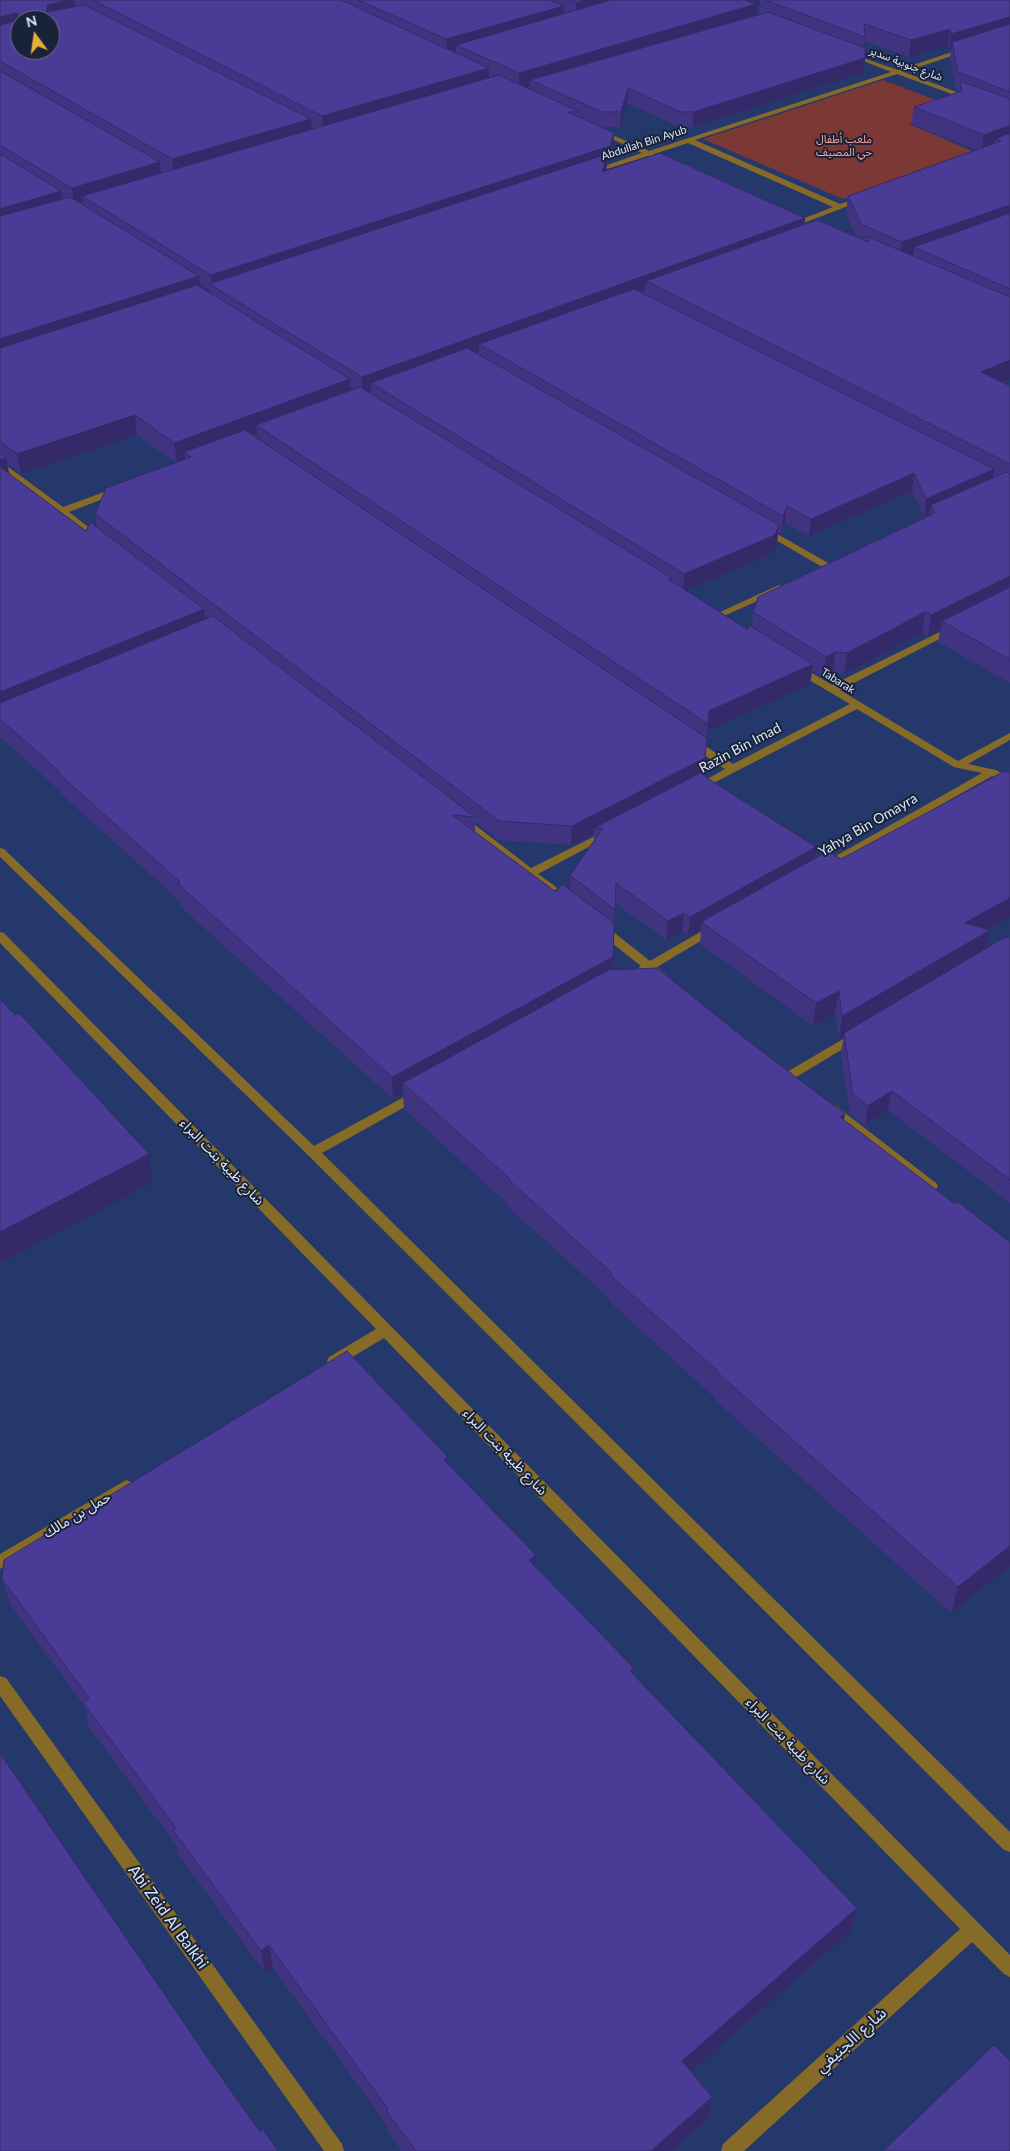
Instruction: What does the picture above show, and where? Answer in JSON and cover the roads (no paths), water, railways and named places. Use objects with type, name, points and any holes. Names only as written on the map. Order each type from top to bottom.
[{"type":"street","name":"Abdullah Bin Ayub","points":[[581,175],[896,70],[972,47]]},
{"type":"street","name":"شارع جنوبية سدير","points":[[840,50],[975,101]]},
{"type":"street","points":[[588,126],[656,157]]},
{"type":"street","points":[[688,140],[840,207]]},
{"type":"street","points":[[792,217],[805,223],[866,197]]},
{"type":"street","points":[[0,464],[109,547]]},
{"type":"street","points":[[62,511],[126,486]]},
{"type":"street","points":[[750,522],[828,566]]},
{"type":"street","points":[[714,617],[792,582]]},
{"type":"street","points":[[831,690],[967,622]]},
{"type":"street","name":"Tabarak","points":[[789,664],[958,765],[992,772],[1010,783]]},
{"type":"street","name":"Razin Bin Imad","points":[[689,792],[856,705]]},
{"type":"street","points":[[683,736],[733,769]]},
{"type":"street","points":[[958,765],[1010,736]]},
{"type":"street","name":"Yahya Bin Omayra","points":[[812,874],[992,772]]},
{"type":"street","points":[[453,813],[563,898]]},
{"type":"street","points":[[531,873],[619,828]]},
{"type":"street","points":[[0,851],[314,1152],[1010,1844]]},
{"type":"street","points":[[594,923],[672,985]]},
{"type":"street","points":[[631,976],[726,923]]},
{"type":"street","name":"شارع ظبية بنت البراء","points":[[0,936],[1010,1968]]},
{"type":"street","points":[[789,1076],[865,1030]]},
{"type":"street","points":[[314,1152],[425,1090]]},
{"type":"street","points":[[819,1099],[941,1194]]},
{"type":"street","points":[[319,1370],[386,1330]]},
{"type":"street","name":"حمل بن مالك","points":[[0,1562],[143,1476]]},
{"type":"street","name":"Abi Zeid Al Balkhi","points":[[0,1683],[335,2151]]},
{"type":"street","name":"شارع االجنيفي","points":[[730,2151],[972,1930]]},
{"type":"park label","name":"ملعب أطفال حي المصيف","points":[[844,145]]}]
